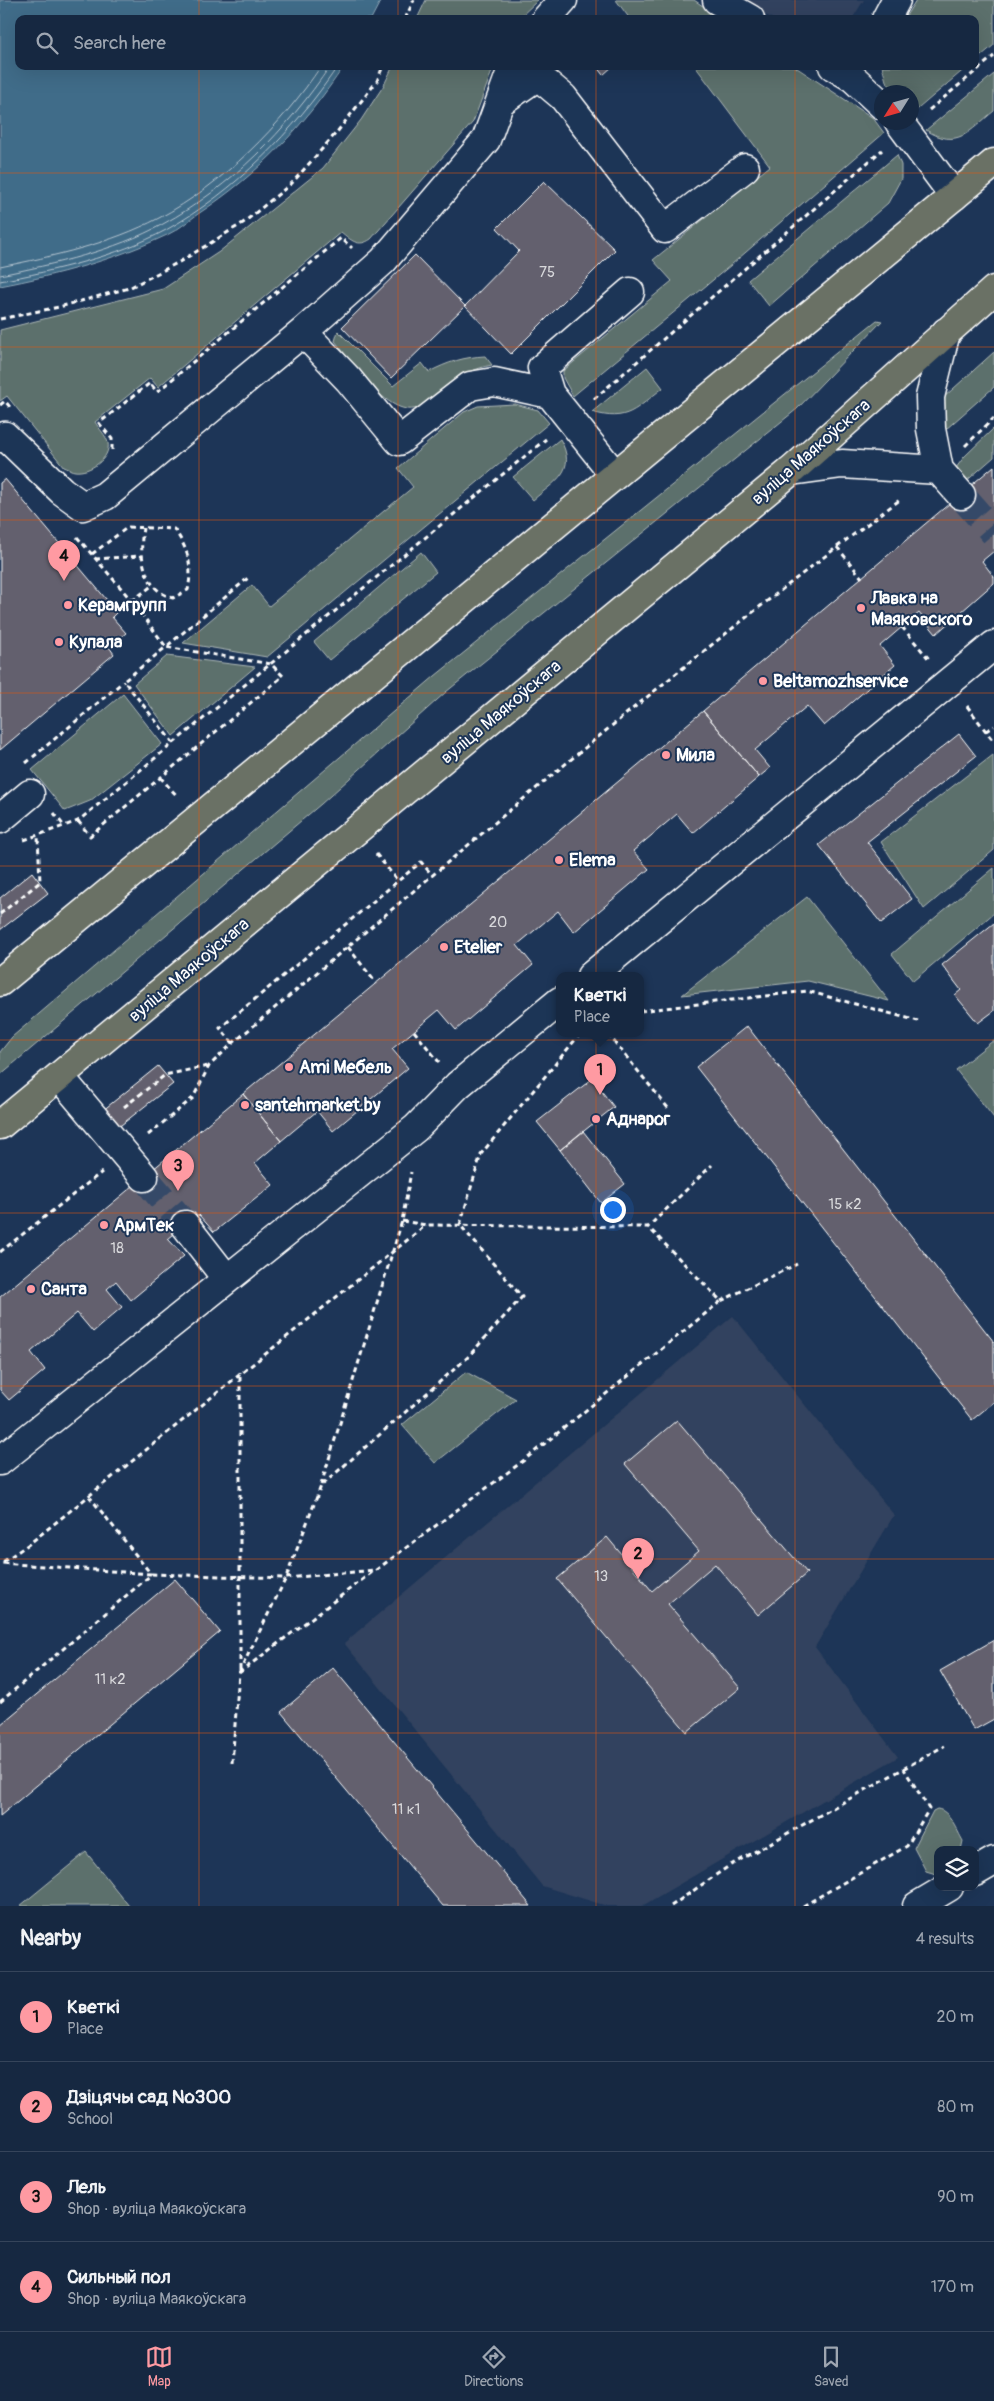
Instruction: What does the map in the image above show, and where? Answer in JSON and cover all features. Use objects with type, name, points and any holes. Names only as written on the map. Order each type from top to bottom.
[{"type":"main road","points":[[0,982],[614,474],[994,164]]},
{"type":"main road","name":"вуліца Маякоўскага","points":[[0,1125],[791,471],[994,290]]},
{"type":"street","points":[[550,15],[563,0]]},
{"type":"street","points":[[717,0],[743,15]]},
{"type":"street","points":[[888,15],[896,0]]},
{"type":"street","points":[[0,438],[5,436],[62,491],[83,506],[105,496],[302,332],[383,261],[486,140],[512,70]]},
{"type":"street","points":[[848,70],[874,97]]},
{"type":"street","points":[[500,102],[538,76],[563,97],[665,229],[745,168]]},
{"type":"street","points":[[906,130],[954,196]]},
{"type":"street","points":[[614,474],[550,394],[542,368],[630,292]]},
{"type":"street","points":[[302,332],[349,380],[399,441],[470,386],[494,382],[550,394]]},
{"type":"street","points":[[946,332],[930,396],[932,429],[939,470],[961,495]]},
{"type":"street","points":[[791,471],[842,464],[939,470]]},
{"type":"street","points":[[596,972],[994,645]]},
{"type":"street","points":[[0,819],[30,794]]},
{"type":"street","points":[[0,1461],[226,1278],[416,1128],[458,1085],[556,1004]]},
{"type":"street","points":[[60,1076],[144,1177]]},
{"type":"street","points":[[185,1225],[226,1278]]},
{"type":"street","points":[[979,1870],[994,1861]]},
{"type":"street","points":[[917,1906],[942,1891]]},
{"type":"path","points":[[407,15],[414,0]]},
{"type":"path","points":[[979,68],[994,56]]},
{"type":"path","points":[[0,319],[59,307],[129,288],[181,261],[243,223],[292,183],[337,132],[377,81],[382,70]]},
{"type":"path","points":[[919,114],[976,70]]},
{"type":"path","points":[[588,405],[898,130]]},
{"type":"path","points":[[110,455],[112,439],[100,423],[150,383],[157,392],[341,238],[352,248],[357,249]]},
{"type":"path","points":[[0,405],[5,401],[12,408]]},
{"type":"path","points":[[19,842],[78,821],[552,435]]},
{"type":"path","points":[[92,554],[128,527],[174,529],[186,547],[190,563],[188,590],[173,598],[162,595],[152,584],[141,556],[143,528]]},
{"type":"path","points":[[73,532],[132,601],[166,647],[271,664],[283,676],[90,836],[78,821]]},
{"type":"path","points":[[0,1252],[126,1154],[193,1098],[209,1066],[233,1043],[575,756],[836,547],[862,578]]},
{"type":"path","points":[[95,559],[141,556]]},
{"type":"path","points":[[20,768],[248,578]]},
{"type":"path","points":[[132,601],[152,584]]},
{"type":"path","points":[[902,627],[948,682],[994,742]]},
{"type":"path","points":[[124,681],[174,744]]},
{"type":"path","points":[[986,731],[994,726]]},
{"type":"path","points":[[53,812],[64,826]]},
{"type":"path","points":[[0,914],[40,882],[38,836]]},
{"type":"path","points":[[233,1043],[220,1028],[421,862],[433,876]]},
{"type":"path","points":[[348,947],[376,983]]},
{"type":"path","points":[[644,1010],[807,990],[918,1021]]},
{"type":"path","points":[[414,1031],[458,1085]]},
{"type":"path","points":[[460,1225],[481,1154],[578,1037]]},
{"type":"path","points":[[610,1037],[668,1108]]},
{"type":"path","points":[[120,1111],[165,1074],[209,1066]]},
{"type":"path","points":[[240,1674],[286,1578],[321,1486],[402,1221],[414,1156],[416,1128]]},
{"type":"path","points":[[402,1221],[426,1225],[648,1227],[712,1166]]},
{"type":"path","points":[[376,1570],[286,1578],[152,1574],[1,1564],[29,1544],[240,1372],[393,1253],[426,1225]]},
{"type":"path","points":[[321,1486],[467,1358],[522,1297],[460,1225]]},
{"type":"path","points":[[648,1227],[721,1301]]},
{"type":"path","points":[[240,1674],[523,1461],[721,1301],[797,1264]]},
{"type":"path","points":[[232,1763],[240,1674],[240,1372]]},
{"type":"path","points":[[88,1496],[152,1574]]},
{"type":"path","points":[[0,1702],[152,1574]]},
{"type":"path","points":[[671,1906],[729,1866],[944,1746]]},
{"type":"path","points":[[803,1906],[907,1846],[929,1809],[904,1769]]},
{"type":"shaded area","points":[[738,0],[864,0],[855,15],[766,15]]},
{"type":"shaded area","points":[[733,1316],[894,1515],[815,1647],[898,1757],[642,1906],[607,1906],[542,1886],[344,1643]]},
{"type":"green space","points":[[426,0],[538,0],[522,15],[419,15]]},
{"type":"green space","points":[[616,0],[694,0],[716,15],[627,15]]},
{"type":"green space","points":[[916,0],[994,0],[994,45],[979,58],[979,15],[907,15]]},
{"type":"green space","points":[[391,70],[492,70],[473,122],[371,239],[358,243],[341,232],[158,387],[150,378],[95,422],[108,443],[108,449],[103,459],[87,470],[74,471],[64,467],[7,396],[0,401],[0,330],[163,289],[219,252],[323,168],[361,120],[384,85]]},
{"type":"green space","points":[[698,70],[800,70],[873,118],[874,130],[882,130],[884,133],[731,265],[573,396],[563,378],[563,371],[672,281],[653,260],[770,166]]},
{"type":"green space","points":[[883,70],[963,70],[919,108],[919,85],[889,85]]},
{"type":"green space","points":[[994,74],[994,111],[970,131],[963,136],[947,138],[937,136],[926,130]]},
{"type":"green space","points":[[897,155],[901,165],[901,179],[888,203],[769,306],[748,280]]},
{"type":"green space","points":[[877,320],[882,321],[797,409],[446,692],[321,804],[0,1075],[0,1052],[12,1037],[435,676]]},
{"type":"green space","points":[[338,331],[393,386],[422,363],[429,372],[456,361],[485,356],[492,365],[479,368],[461,377],[420,407],[406,409],[394,405],[360,374],[335,341]]},
{"type":"green space","points":[[994,352],[994,387],[945,430],[939,420],[943,398]]},
{"type":"green space","points":[[647,367],[663,388],[631,412],[623,415],[614,416],[592,412]]},
{"type":"green space","points":[[515,404],[538,410],[549,423],[267,657],[183,643],[252,585],[269,606],[413,487],[398,468],[464,412],[478,406]]},
{"type":"green space","points":[[994,428],[994,457],[963,484],[956,468],[964,457]]},
{"type":"green space","points":[[560,439],[565,450],[566,459],[562,474],[533,500],[513,477]]},
{"type":"green space","points":[[421,552],[436,572],[329,660],[314,642]]},
{"type":"green space","points":[[167,656],[255,667],[173,736],[134,684]]},
{"type":"green space","points":[[123,694],[162,744],[90,801],[65,811],[32,770]]},
{"type":"green space","points":[[993,755],[994,850],[924,909],[881,842]]},
{"type":"green space","points":[[994,868],[994,913],[913,981],[892,954]]},
{"type":"green space","points":[[807,897],[889,1001],[808,981],[682,995]]},
{"type":"green space","points":[[994,1040],[994,1118],[956,1070]]},
{"type":"green space","points":[[466,1372],[516,1399],[435,1463],[402,1425]]},
{"type":"green space","points":[[937,1809],[946,1813],[963,1841],[962,1846],[934,1846],[934,1873],[926,1871],[914,1848],[933,1811]]},
{"type":"green space","points":[[86,1852],[129,1906],[20,1906]]},
{"type":"water","points":[[0,0],[381,0],[373,15],[15,15],[15,70],[341,70],[313,109],[279,148],[241,182],[175,231],[147,244],[106,259],[64,272],[0,286]]},
{"type":"building","points":[[599,70],[609,70],[603,75]]},
{"type":"building","points":[[544,181],[615,250],[511,354],[465,306],[519,251],[497,228]]},
{"type":"building","points":[[415,255],[465,306],[391,378],[342,327]]},
{"type":"building","points":[[994,466],[994,551],[982,561],[994,577],[994,583],[936,634],[919,613],[902,627],[880,646],[895,665],[824,726],[807,706],[755,750],[770,768],[759,777],[703,711]]},
{"type":"building","points":[[5,479],[117,612],[112,617],[126,633],[109,647],[114,654],[0,750],[0,483]]},
{"type":"building","points":[[703,711],[759,777],[693,833],[677,814],[633,851],[649,869],[574,932],[558,911],[517,945],[533,965],[456,1030],[439,1010],[392,1049],[408,1068],[333,1131],[317,1111],[281,1141],[243,1094]]},
{"type":"building","points":[[959,734],[976,756],[867,842],[912,899],[881,923],[819,845]]},
{"type":"building","points":[[32,872],[48,893],[0,930],[0,898]]},
{"type":"building","points":[[994,923],[994,1011],[978,1023],[955,995],[961,990],[942,965]]},
{"type":"building","points":[[747,1026],[994,1342],[994,1402],[972,1420],[696,1067]]},
{"type":"building","points":[[158,1066],[173,1084],[116,1129],[102,1111]]},
{"type":"building","points":[[592,1079],[614,1107],[560,1150],[537,1122]]},
{"type":"building","points":[[243,1094],[281,1141],[255,1163],[273,1185],[214,1232],[199,1215],[185,1225],[168,1239],[184,1256],[131,1300],[116,1281],[107,1289],[122,1307],[93,1332],[77,1313],[31,1352],[45,1370],[9,1400],[0,1390],[0,1297]]},
{"type":"building","points":[[583,1131],[625,1184],[601,1203],[560,1150]]},
{"type":"building","points":[[677,1420],[807,1573],[758,1615],[715,1564],[668,1604],[740,1688],[687,1732],[557,1579],[607,1537],[652,1591],[699,1551],[625,1464]]},
{"type":"building","points":[[175,1579],[220,1632],[0,1816],[0,1725]]},
{"type":"building","points":[[994,1640],[994,1719],[974,1730],[940,1671]]},
{"type":"building","points":[[333,1668],[531,1906],[443,1906],[281,1712]]},
{"type":"tunnel","points":[[961,495],[994,533]]},
{"type":"tunnel","points":[[144,1177],[185,1225]]},
{"type":"place","name":"Сильный пол","points":[[64,581]]},
{"type":"place","name":"Керамгрупп","points":[[68,605]]},
{"type":"place","name":"Лавка на Маяковского","points":[[861,608]]},
{"type":"place","name":"Купала","points":[[59,642]]},
{"type":"place","name":"Beltamozhservice","points":[[763,681]]},
{"type":"place","name":"Мила","points":[[666,755]]},
{"type":"place","name":"Elema","points":[[559,860]]},
{"type":"place","name":"Etelier","points":[[444,947]]},
{"type":"place","name":"Ami Мебель","points":[[289,1067]]},
{"type":"place","name":"Кветкі","points":[[600,1095]]},
{"type":"place","name":"santehmarket.by","points":[[245,1105]]},
{"type":"place","name":"Аднарог","points":[[596,1119]]},
{"type":"place","name":"Лель","points":[[178,1191]]},
{"type":"place","name":"АрмТек","points":[[104,1225]]},
{"type":"place","name":"Санта","points":[[31,1289]]},
{"type":"place","name":"Дзіцячы сад №300","points":[[638,1579]]}]
